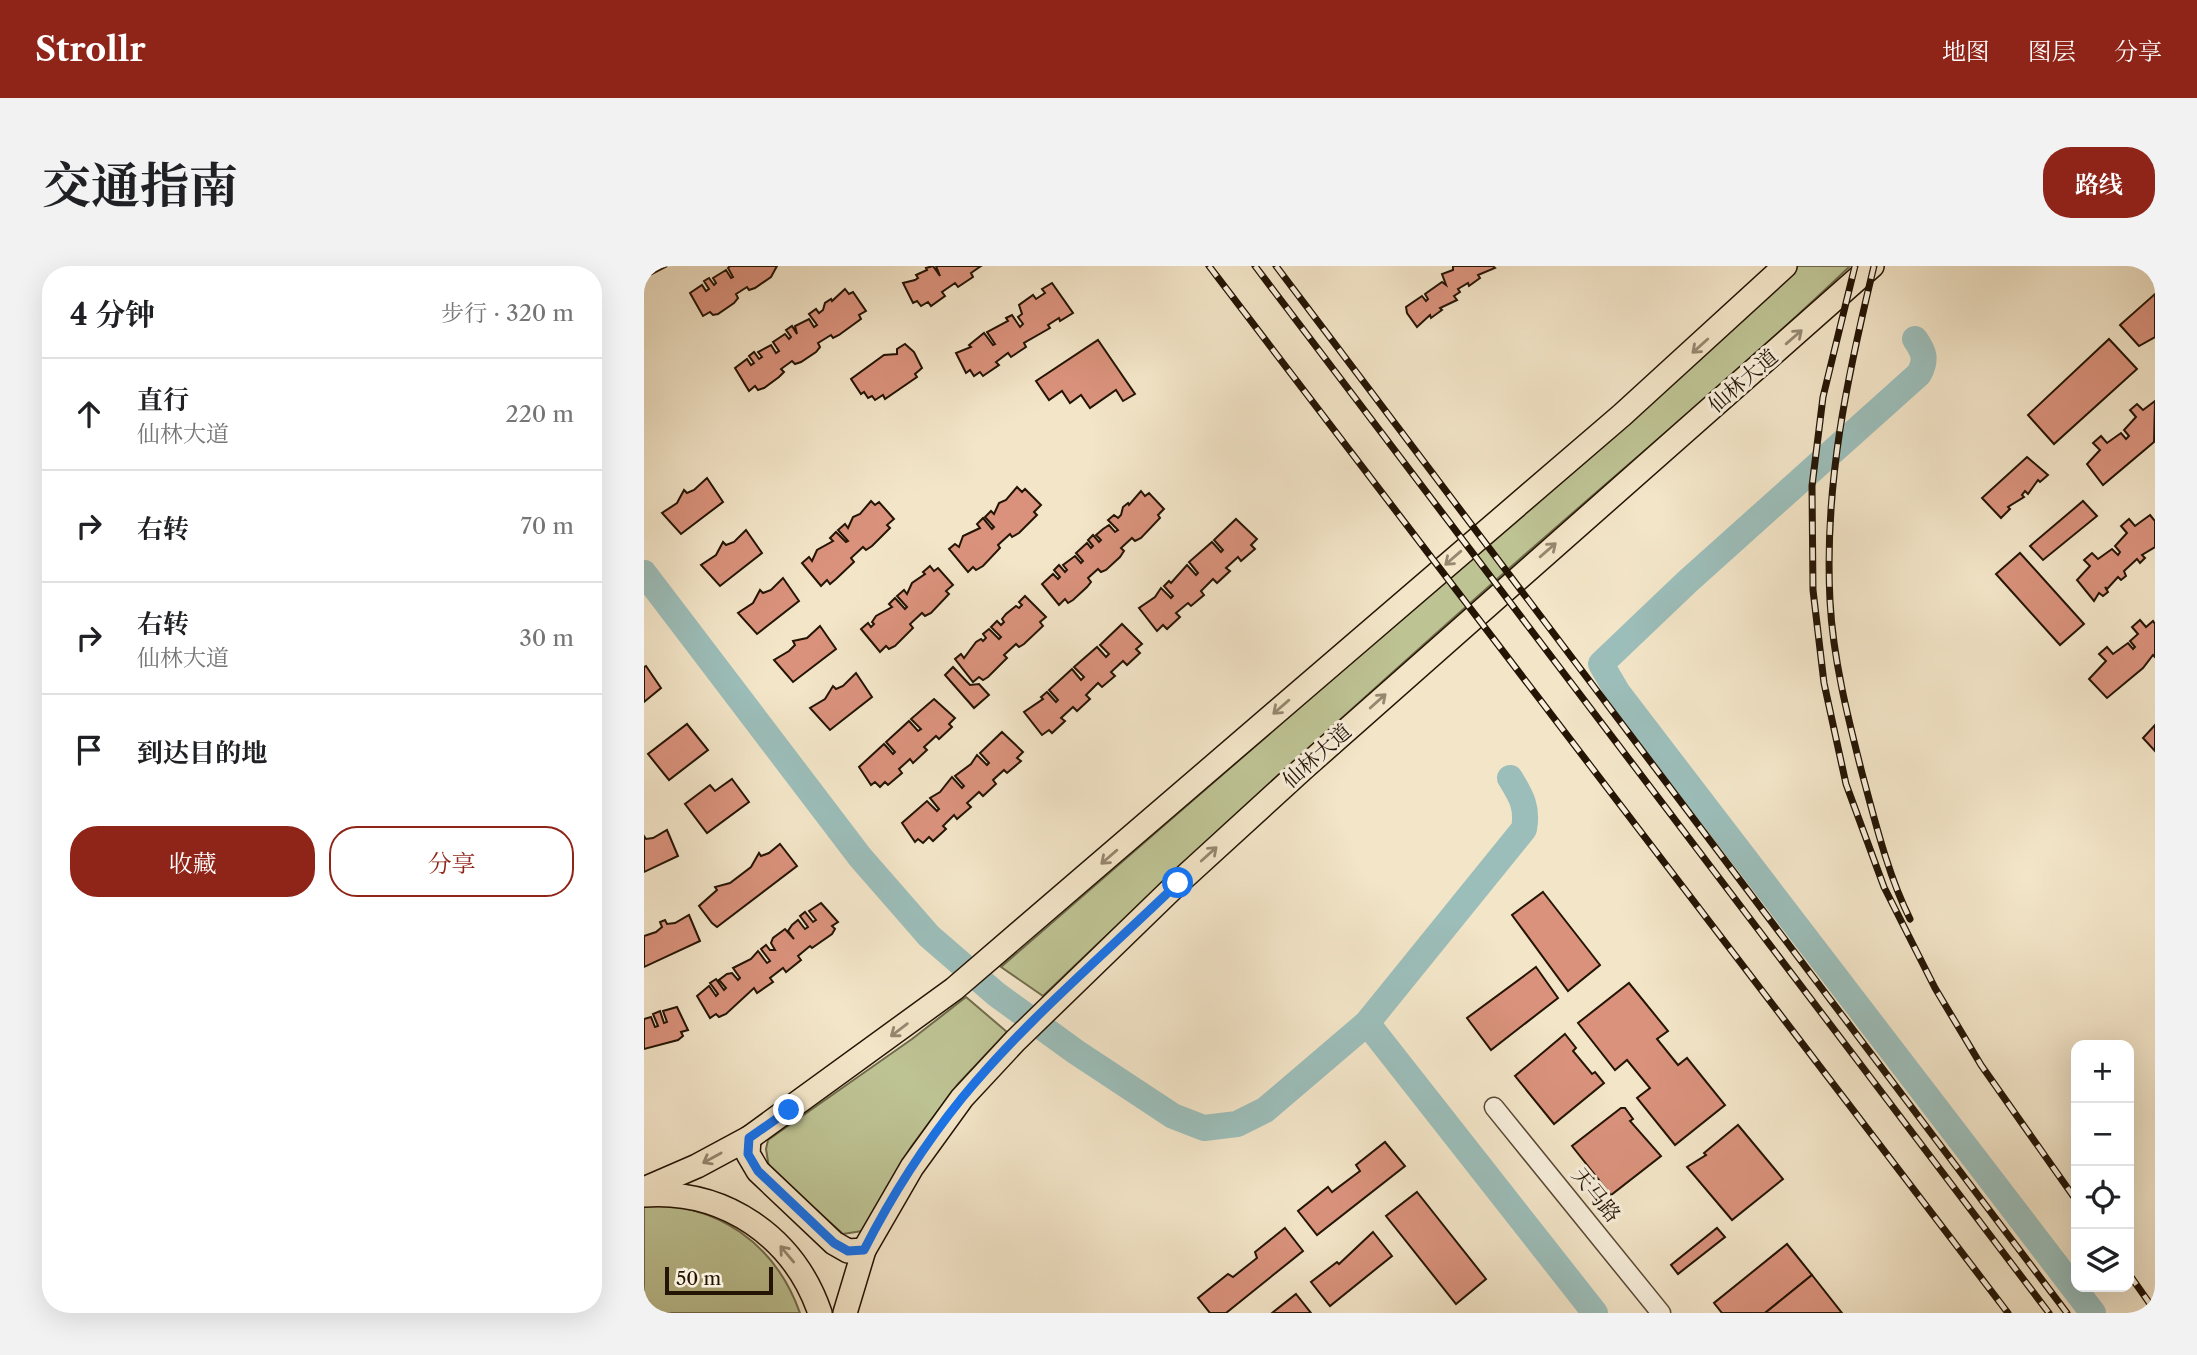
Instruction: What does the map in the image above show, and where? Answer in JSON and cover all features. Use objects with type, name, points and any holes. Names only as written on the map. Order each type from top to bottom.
[{"type":"main road","points":[[644,1188],[697,1166],[749,1138],[954,989],[1622,415],[1785,266]]},
{"type":"main road","name":"仙林大道","points":[[845,1313],[864,1250],[912,1167],[962,1098],[1015,1041],[1178,883],[1315,758],[1872,266]]},
{"type":"main road","points":[[749,1138],[748,1154],[758,1171],[834,1243],[848,1251],[864,1250]]},
{"type":"main road","points":[[644,1195],[694,1198],[747,1218],[772,1237],[797,1265],[820,1313]]},
{"type":"street","name":"天马路","points":[[1494,1107],[1661,1313]]},
{"type":"green space","points":[[1797,266],[1850,266],[1761,349],[1318,740],[1043,996],[1001,967],[1655,399]]},
{"type":"green space","points":[[966,997],[1007,1032],[958,1084],[911,1147],[862,1231],[843,1234],[769,1168],[766,1149],[768,1140],[912,1039]]},
{"type":"green space","points":[[644,1204],[696,1211],[740,1232],[775,1266],[800,1313],[644,1313]]},
{"type":"building","points":[[644,266],[667,266],[644,278]]},
{"type":"building","points":[[777,266],[771,277],[755,288],[749,290],[747,287],[736,294],[738,298],[734,303],[718,314],[713,315],[710,312],[703,316],[690,293],[702,285],[706,291],[709,289],[704,281],[709,278],[714,285],[716,283],[713,278],[726,270],[731,278],[733,277],[728,268]]},
{"type":"building","points":[[933,266],[940,276],[936,266],[981,266],[971,273],[973,277],[958,287],[955,283],[942,292],[945,296],[931,306],[928,302],[921,306],[917,301],[913,303],[903,283],[915,280],[918,278],[916,275]]},
{"type":"building","points":[[1453,266],[1495,268],[1478,275],[1480,278],[1469,286],[1468,283],[1458,289],[1460,292],[1454,296],[1457,300],[1440,308],[1442,310],[1431,318],[1430,315],[1417,327],[1407,313],[1406,307],[1422,296],[1426,301],[1428,299],[1425,294],[1442,282],[1446,285],[1442,274],[1453,270]]},
{"type":"building","points":[[1052,283],[1073,313],[1048,325],[1050,328],[1024,343],[1026,347],[1011,357],[1008,353],[996,362],[999,365],[983,376],[980,372],[974,376],[970,370],[966,373],[956,353],[971,347],[969,345],[984,333],[993,345],[995,344],[987,332],[1008,321],[1006,318],[1012,315],[1020,327],[1023,324],[1018,317],[1022,314],[1019,305],[1033,295],[1036,299],[1045,293],[1042,289]]},
{"type":"building","points":[[845,289],[849,294],[853,292],[866,311],[859,315],[861,319],[839,335],[833,338],[831,335],[818,343],[820,347],[816,352],[801,362],[795,364],[792,361],[781,369],[784,372],[779,377],[764,388],[758,390],[755,386],[749,391],[735,368],[747,359],[751,365],[754,363],[749,356],[754,352],[759,359],[762,357],[758,352],[771,345],[776,353],[779,351],[773,342],[785,334],[789,339],[791,337],[786,330],[792,326],[797,334],[795,326],[809,319],[814,327],[817,325],[809,314],[816,309],[819,313],[825,303],[831,299],[832,301]]},
{"type":"building","points":[[2155,294],[2155,337],[2139,346],[2120,325]]},
{"type":"building","points":[[2109,339],[2137,369],[2054,444],[2028,415]]},
{"type":"building","points":[[1098,340],[1135,394],[1123,401],[1116,390],[1090,408],[1081,395],[1070,403],[1062,391],[1049,400],[1036,381]]},
{"type":"building","points":[[905,344],[914,352],[922,368],[915,374],[917,377],[885,399],[883,395],[875,400],[872,396],[868,398],[864,392],[861,394],[851,379],[884,355],[897,354],[897,349]]},
{"type":"building","points":[[2155,401],[2154,442],[2103,485],[2087,464],[2100,450],[2093,443],[2101,436],[2107,443],[2121,433],[2126,439],[2129,436],[2124,430],[2136,417],[2130,410],[2137,404],[2143,410]]},
{"type":"building","points":[[2027,457],[2048,475],[2040,482],[2038,480],[2028,494],[2025,491],[2022,495],[2024,497],[2008,507],[2010,509],[2001,518],[1982,498]]},
{"type":"building","points":[[707,478],[723,502],[681,534],[662,513],[677,503],[684,490],[687,493],[694,490]]},
{"type":"building","points":[[1017,487],[1022,492],[1025,489],[1041,505],[1034,512],[1037,515],[1019,533],[1012,537],[1010,534],[998,545],[1000,548],[983,566],[976,570],[973,567],[968,572],[949,549],[955,544],[959,547],[963,536],[980,528],[977,524],[983,518],[992,529],[994,527],[985,517],[991,511],[994,514],[999,503],[1006,500]]},
{"type":"building","points":[[1141,491],[1145,496],[1149,493],[1164,509],[1158,515],[1160,518],[1141,538],[1135,541],[1132,538],[1121,548],[1124,551],[1120,557],[1106,570],[1101,572],[1098,569],[1088,578],[1091,582],[1073,600],[1068,603],[1065,599],[1059,605],[1042,584],[1053,574],[1058,579],[1060,577],[1054,570],[1059,565],[1065,572],[1067,570],[1063,565],[1075,556],[1081,563],[1083,561],[1076,553],[1087,543],[1091,548],[1093,546],[1088,540],[1093,535],[1099,542],[1101,540],[1096,535],[1109,525],[1115,532],[1118,530],[1108,520],[1114,515],[1118,518],[1123,507],[1128,503],[1129,505]]},
{"type":"building","points":[[871,501],[875,505],[879,502],[894,519],[887,525],[890,528],[872,546],[866,550],[863,547],[851,558],[854,562],[836,579],[830,584],[827,580],[821,586],[802,563],[809,557],[812,561],[817,550],[833,541],[830,538],[836,532],[848,541],[838,530],[845,524],[848,528],[853,517],[860,514]]},
{"type":"building","points":[[2083,501],[2097,516],[2043,560],[2030,546]]},
{"type":"building","points":[[2150,515],[2155,521],[2155,547],[2142,555],[2145,558],[2140,563],[2137,559],[2124,571],[2126,576],[2121,580],[2118,577],[2107,589],[2105,587],[2108,592],[2103,596],[2099,593],[2094,601],[2077,580],[2090,566],[2084,560],[2092,553],[2098,559],[2112,549],[2118,555],[2120,552],[2115,546],[2127,533],[2121,526],[2129,519],[2135,526]]},
{"type":"building","points":[[1236,519],[1257,539],[1251,545],[1255,549],[1241,561],[1238,557],[1226,568],[1230,571],[1217,583],[1213,579],[1201,591],[1204,595],[1191,606],[1188,603],[1176,613],[1180,617],[1167,629],[1163,625],[1157,631],[1139,608],[1155,597],[1161,588],[1171,598],[1173,596],[1164,586],[1169,581],[1171,583],[1187,565],[1196,575],[1198,573],[1189,562],[1212,542],[1221,552],[1223,550],[1214,540]]},
{"type":"building","points":[[746,530],[762,553],[720,586],[701,565],[716,555],[723,542],[726,545],[734,542]]},
{"type":"building","points":[[2020,553],[2084,624],[2060,645],[1996,574]]},
{"type":"building","points":[[930,566],[934,571],[938,568],[953,585],[946,591],[949,594],[931,613],[925,616],[922,613],[910,624],[913,628],[895,646],[889,649],[886,646],[880,652],[861,629],[868,623],[871,627],[876,616],[892,607],[889,604],[895,598],[905,609],[907,607],[897,596],[904,590],[907,594],[912,583],[925,574],[923,572]]},
{"type":"building","points":[[783,578],[799,601],[757,634],[738,613],[753,603],[760,590],[763,593],[771,590]]},
{"type":"building","points":[[1025,596],[1046,617],[1040,622],[1043,626],[1024,644],[1019,647],[1016,644],[1004,655],[1007,658],[988,677],[983,680],[979,677],[973,682],[955,659],[961,654],[964,658],[976,642],[986,638],[983,634],[989,629],[999,639],[1001,637],[991,627],[997,621],[1001,625],[1006,614],[1022,605],[1019,602]]},
{"type":"building","points":[[2140,620],[2146,627],[2153,621],[2155,624],[2155,657],[2153,655],[2143,668],[2107,698],[2089,679],[2106,661],[2099,654],[2107,647],[2113,654],[2128,643],[2133,649],[2135,647],[2130,641],[2138,634],[2132,627]]},
{"type":"building","points":[[1122,624],[1142,644],[1136,649],[1140,653],[1127,665],[1123,661],[1111,672],[1115,676],[1102,687],[1098,683],[1086,695],[1090,699],[1077,711],[1073,707],[1061,718],[1065,721],[1052,733],[1049,730],[1042,735],[1024,712],[1043,699],[1041,697],[1047,692],[1056,702],[1058,700],[1049,690],[1072,669],[1081,680],[1084,677],[1074,667],[1097,647],[1106,657],[1109,654],[1100,645]]},
{"type":"building","points":[[820,626],[836,649],[793,682],[774,660],[795,645],[793,641],[807,638]]},
{"type":"building","points":[[646,666],[661,688],[644,702],[644,667]]},
{"type":"building","points":[[953,667],[970,685],[979,684],[989,695],[974,708],[945,675]]},
{"type":"building","points":[[856,673],[872,697],[830,730],[810,708],[825,699],[833,686],[836,689],[843,686]]},
{"type":"building","points":[[934,699],[955,718],[949,724],[952,727],[939,739],[936,736],[924,747],[927,750],[913,763],[910,759],[899,769],[902,773],[888,785],[885,782],[880,787],[875,782],[871,785],[859,767],[884,744],[893,754],[895,752],[886,742],[909,721],[918,731],[921,729],[911,719]]},
{"type":"building","points":[[687,724],[708,750],[669,780],[648,754]]},
{"type":"building","points":[[2155,725],[2155,751],[2143,738]]},
{"type":"building","points":[[1002,732],[1023,752],[1017,758],[1021,761],[993,780],[996,784],[983,796],[979,792],[967,803],[971,807],[957,819],[954,815],[943,826],[946,829],[933,841],[929,837],[923,843],[918,839],[915,842],[902,823],[927,801],[937,811],[939,809],[930,798],[940,792],[952,777],[962,788],[964,786],[955,776],[971,764],[977,755],[987,765],[989,763],[980,753]]},
{"type":"building","points":[[732,779],[749,802],[707,833],[685,804],[710,785],[715,791]]},
{"type":"building","points":[[667,830],[678,856],[644,872],[644,836],[646,839],[653,838]]},
{"type":"building","points":[[780,844],[797,866],[717,927],[712,923],[699,906],[717,890],[715,887],[730,883],[751,867],[759,853],[761,856],[769,853]]},
{"type":"building","points":[[1543,892],[1600,965],[1568,991],[1512,915]]},
{"type":"building","points":[[821,903],[838,922],[832,926],[835,929],[832,934],[812,948],[810,946],[798,956],[801,960],[786,972],[783,968],[770,978],[773,982],[757,993],[754,988],[726,1014],[719,1017],[716,1014],[710,1018],[697,996],[709,986],[716,996],[718,994],[710,983],[716,979],[724,990],[726,988],[719,980],[727,974],[732,973],[738,980],[740,978],[733,968],[751,959],[758,951],[767,963],[770,961],[761,949],[766,945],[770,950],[775,950],[771,943],[773,938],[785,929],[794,939],[788,931],[792,925],[798,920],[805,929],[808,927],[800,916],[805,912],[813,922],[816,920],[809,911]]},
{"type":"building","points":[[689,915],[700,941],[644,967],[644,936],[662,927],[660,922],[665,920],[667,924],[675,923]]},
{"type":"building","points":[[1536,967],[1558,998],[1491,1050],[1467,1018]]},
{"type":"building","points":[[1629,983],[1668,1031],[1657,1039],[1678,1065],[1687,1058],[1725,1105],[1675,1145],[1637,1098],[1650,1088],[1627,1060],[1615,1070],[1578,1023]]},
{"type":"building","points":[[677,1007],[688,1030],[681,1032],[683,1036],[678,1040],[644,1049],[644,1019],[651,1017],[655,1027],[658,1026],[653,1014],[660,1011],[664,1023],[667,1022],[663,1011]]},
{"type":"building","points":[[1565,1034],[1576,1048],[1573,1051],[1592,1074],[1595,1072],[1604,1083],[1554,1124],[1515,1076]]},
{"type":"building","points":[[1621,1108],[1625,1108],[1633,1119],[1630,1121],[1661,1156],[1611,1195],[1572,1146]]},
{"type":"building","points":[[1738,1125],[1783,1179],[1732,1220],[1687,1167],[1706,1155],[1704,1153]]},
{"type":"building","points":[[1385,1142],[1405,1166],[1317,1235],[1298,1211],[1328,1187],[1332,1192],[1360,1171],[1356,1165]]},
{"type":"building","points":[[1417,1192],[1486,1279],[1456,1304],[1386,1216]]},
{"type":"building","points":[[1285,1228],[1303,1251],[1226,1313],[1210,1313],[1198,1298],[1228,1274],[1233,1277],[1257,1258],[1255,1252]]},
{"type":"building","points":[[1717,1228],[1725,1237],[1678,1274],[1671,1265]]},
{"type":"building","points":[[1373,1232],[1392,1256],[1330,1306],[1311,1282],[1337,1262],[1339,1264]]},
{"type":"building","points":[[1787,1244],[1812,1275],[1765,1313],[1722,1313],[1714,1303]]},
{"type":"building","points":[[1812,1275],[1842,1313],[1765,1313]]},
{"type":"building","points":[[1296,1294],[1311,1313],[1272,1313]]},
{"type":"waterway","points":[[1915,339],[1923,356],[1919,374],[1687,582],[1601,664],[1618,693],[2093,1313]]},
{"type":"waterway","points":[[644,573],[860,857],[929,936],[996,994],[1076,1052],[1173,1116],[1204,1128],[1237,1124],[1265,1110],[1367,1023],[1524,829],[1523,802],[1510,778]]},
{"type":"waterway","points":[[1367,1023],[1595,1313]]},
{"type":"railway","points":[[1209,266],[2008,1313]]},
{"type":"railway","points":[[1255,266],[2049,1313]]},
{"type":"railway","points":[[1276,266],[2067,1313]]},
{"type":"railway","points":[[1855,266],[1823,397],[1812,486],[1813,590],[1824,683],[1846,784],[1884,887],[1935,988],[1981,1065],[2071,1193]]},
{"type":"railway","points":[[1874,266],[1855,349],[1834,474],[1829,558],[1830,601],[1838,666],[1857,752],[1877,829],[1910,919]]},
{"type":"railway","points":[[2134,1281],[2155,1311]]},
{"type":"route","points":[[789,1110],[749,1138],[748,1154],[758,1171],[834,1243],[848,1251],[864,1250],[912,1167],[962,1098],[1015,1041],[1178,883]]}]
